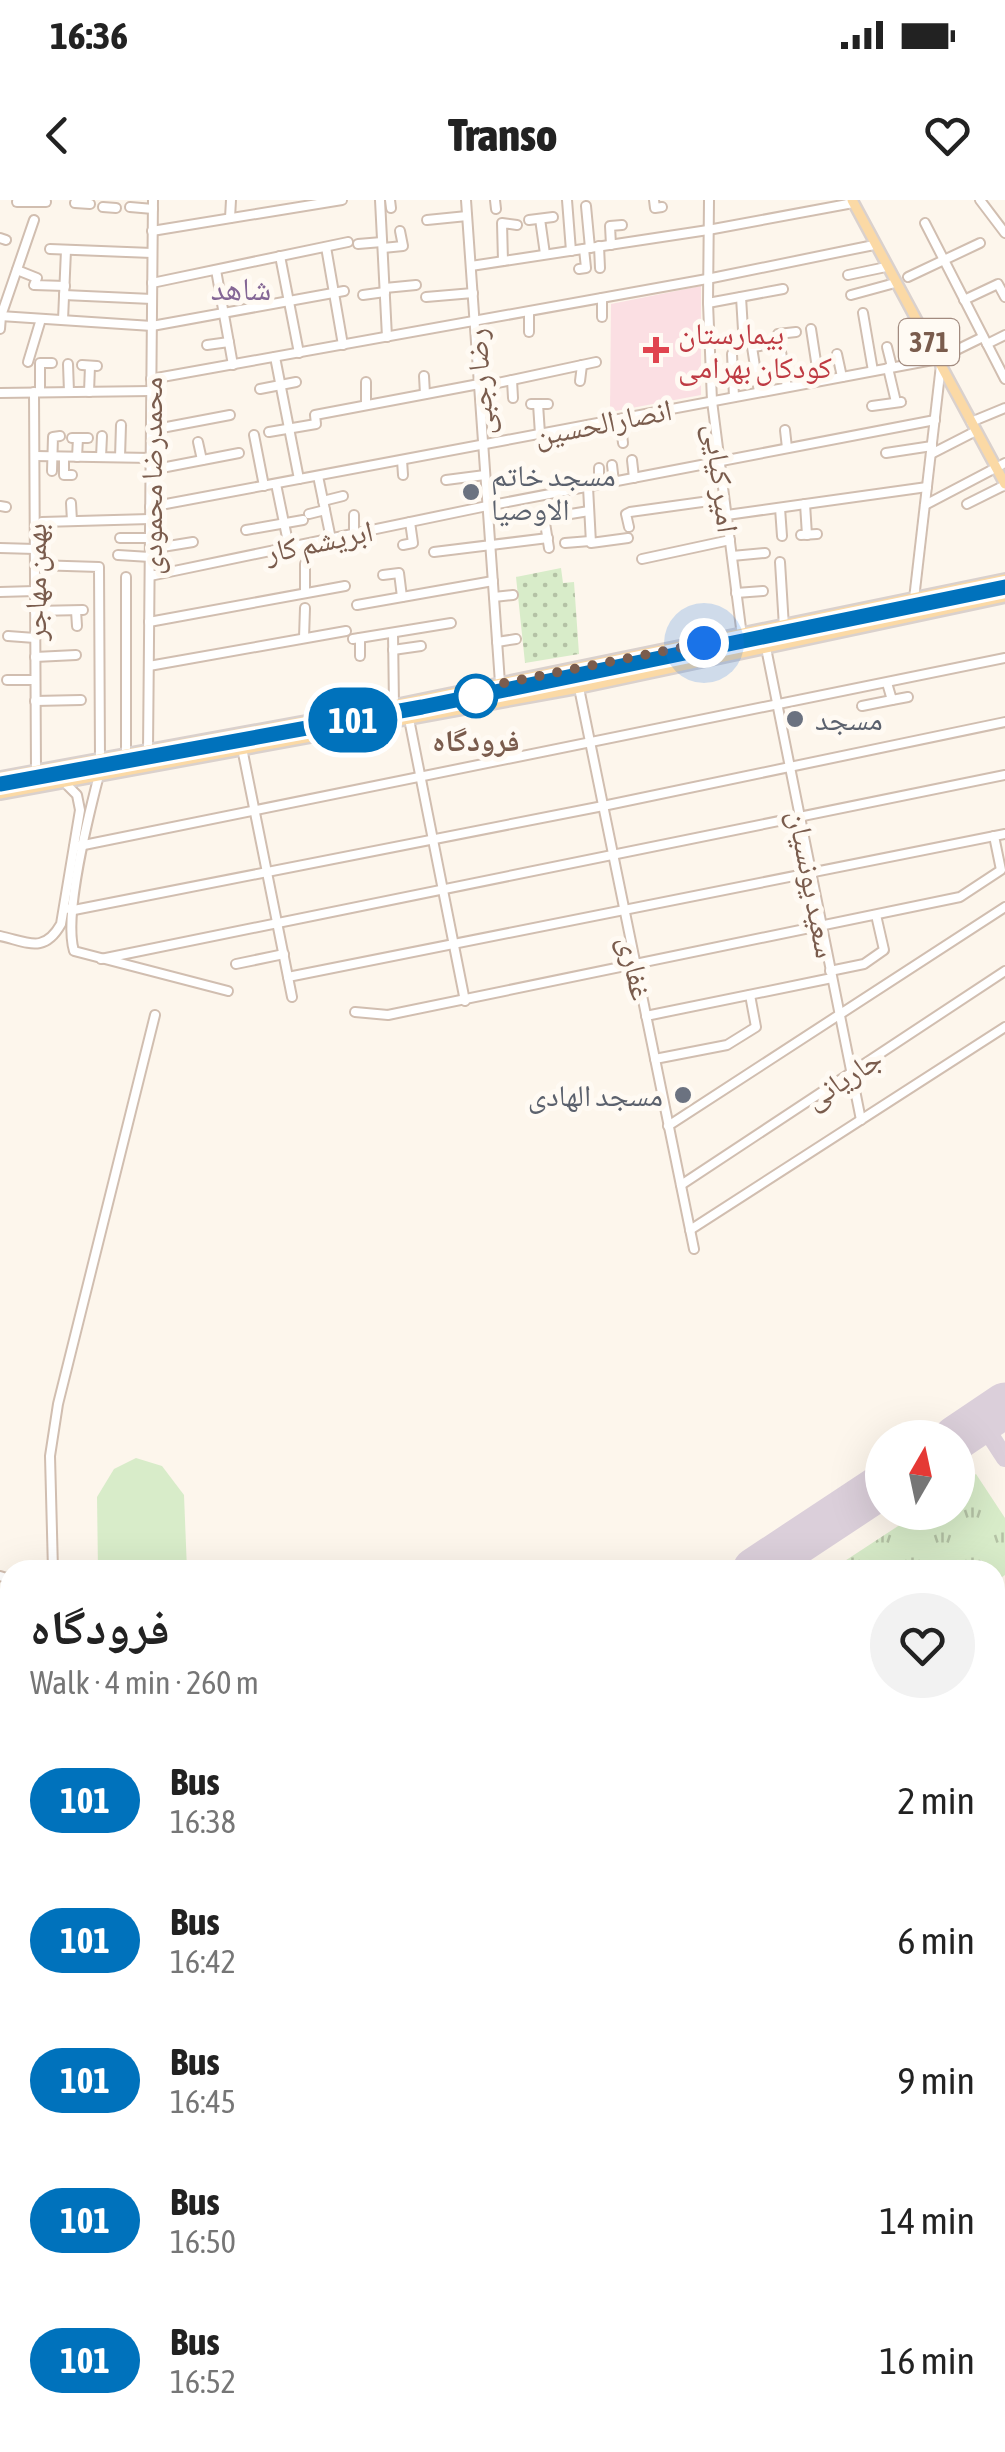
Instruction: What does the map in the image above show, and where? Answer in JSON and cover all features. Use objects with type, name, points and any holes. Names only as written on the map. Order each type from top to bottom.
[{"type":"main road","name":"371","points":[[852,201],[974,426],[1000,465],[1005,485]]},
{"type":"main road","points":[[0,777],[394,706],[1005,579]]},
{"type":"main road","points":[[0,794],[579,688],[1005,598]]},
{"type":"street","points":[[230,218],[231,200]]},
{"type":"street","points":[[152,231],[342,200]]},
{"type":"street","points":[[380,200],[387,337]]},
{"type":"street","name":"رضا رجبی","points":[[466,200],[500,684]]},
{"type":"street","points":[[567,200],[571,251]]},
{"type":"street","points":[[654,200],[654,208],[662,207]]},
{"type":"street","name":"امیر کیایی","points":[[708,200],[712,401],[742,636]]},
{"type":"street","points":[[980,200],[1002,221],[1005,233]]},
{"type":"street","points":[[471,266],[708,230],[852,201]]},
{"type":"street","points":[[17,202],[46,202]]},
{"type":"street","points":[[72,202],[90,204]]},
{"type":"street","points":[[130,207],[153,205]]},
{"type":"street","name":"محمدرضا محمودی","points":[[148,751],[153,205]]},
{"type":"street","points":[[586,206],[591,248],[600,268]]},
{"type":"street","points":[[427,220],[467,216]]},
{"type":"street","points":[[529,220],[554,218]]},
{"type":"street","points":[[540,219],[545,254]]},
{"type":"street","points":[[0,330],[1,316],[34,220]]},
{"type":"street","points":[[502,261],[502,223],[518,225]]},
{"type":"street","points":[[924,223],[1004,376]]},
{"type":"street","points":[[610,244],[610,226],[622,225]]},
{"type":"street","points":[[358,244],[403,250],[400,231]]},
{"type":"street","points":[[29,234],[43,239]]},
{"type":"street","points":[[152,283],[348,242]]},
{"type":"street","points":[[908,277],[980,243]]},
{"type":"street","points":[[151,380],[874,245]]},
{"type":"street","points":[[326,247],[339,292],[343,345]]},
{"type":"street","points":[[578,269],[586,268],[591,248]]},
{"type":"street","points":[[50,249],[152,254]]},
{"type":"street","points":[[63,320],[66,250]]},
{"type":"street","points":[[280,256],[299,353]]},
{"type":"street","points":[[848,275],[886,267]]},
{"type":"street","points":[[4,270],[37,278],[34,285],[152,299]]},
{"type":"street","points":[[216,270],[233,365]]},
{"type":"street","points":[[851,295],[895,283]]},
{"type":"street","points":[[964,300],[998,284],[1005,297]]},
{"type":"street","points":[[362,294],[416,285]]},
{"type":"street","points":[[708,303],[783,290]]},
{"type":"street","points":[[1,316],[152,326],[339,292]]},
{"type":"street","points":[[426,298],[472,293]]},
{"type":"street","points":[[602,298],[602,317]]},
{"type":"street","points":[[741,298],[743,330]]},
{"type":"street","points":[[528,312],[529,332]]},
{"type":"street","points":[[863,312],[873,371]]},
{"type":"street","points":[[742,318],[755,316]]},
{"type":"street","points":[[28,362],[41,318]]},
{"type":"street","points":[[811,330],[819,381]]},
{"type":"street","points":[[787,387],[778,334],[796,332]]},
{"type":"street","name":"انصارالحسین","points":[[150,507],[873,371],[940,362],[985,340],[1005,335]]},
{"type":"street","points":[[857,342],[868,340]]},
{"type":"street","points":[[207,346],[229,342]]},
{"type":"street","points":[[759,392],[752,346],[760,346]]},
{"type":"street","points":[[872,406],[899,402],[887,347]]},
{"type":"street","points":[[732,354],[734,397]]},
{"type":"street","points":[[837,354],[842,377]]},
{"type":"street","points":[[274,357],[299,479]]},
{"type":"street","name":"بهمن مهاجر","points":[[36,771],[35,565],[30,549],[40,362],[52,363]]},
{"type":"street","points":[[269,432],[316,424],[315,415],[596,362]]},
{"type":"street","points":[[914,599],[940,362]]},
{"type":"street","points":[[68,364],[68,392]]},
{"type":"street","points":[[88,392],[89,366]]},
{"type":"street","points":[[580,381],[582,366]]},
{"type":"street","points":[[424,376],[424,394]]},
{"type":"street","points":[[115,378],[115,391]]},
{"type":"street","points":[[512,380],[513,398]]},
{"type":"street","points":[[260,389],[296,382]]},
{"type":"street","points":[[366,382],[366,406]]},
{"type":"street","points":[[0,393],[151,390]]},
{"type":"street","points":[[539,404],[540,434]]},
{"type":"street","points":[[886,452],[931,450],[1005,408]]},
{"type":"street","points":[[151,430],[230,415]]},
{"type":"street","points":[[620,419],[624,443]]},
{"type":"street","name":"ابریشم کار","points":[[150,576],[935,420]]},
{"type":"street","points":[[120,425],[120,457]]},
{"type":"street","points":[[785,430],[787,448]]},
{"type":"street","points":[[254,435],[264,486]]},
{"type":"street","points":[[52,471],[53,436],[60,436]]},
{"type":"street","points":[[101,457],[102,436]]},
{"type":"street","points":[[77,457],[75,438],[88,438]]},
{"type":"street","points":[[198,442],[202,460]]},
{"type":"street","points":[[150,470],[239,453]]},
{"type":"street","points":[[34,456],[151,458]]},
{"type":"street","points":[[64,456],[64,475],[72,474]]},
{"type":"street","points":[[402,460],[403,475]]},
{"type":"street","points":[[632,460],[634,478]]},
{"type":"street","points":[[925,505],[1000,465]]},
{"type":"street","points":[[612,466],[614,482]]},
{"type":"street","points":[[599,468],[600,484]]},
{"type":"street","points":[[446,480],[485,475]]},
{"type":"street","points":[[318,476],[330,538]]},
{"type":"street","points":[[276,484],[289,547]]},
{"type":"street","points":[[966,504],[1005,485]]},
{"type":"street","points":[[588,487],[590,541]]},
{"type":"street","points":[[726,515],[927,487]]},
{"type":"street","points":[[246,530],[306,517],[343,496]]},
{"type":"street","points":[[629,527],[626,514],[630,512],[724,499]]},
{"type":"street","points":[[71,503],[72,521]]},
{"type":"street","points":[[805,504],[808,535]]},
{"type":"street","points":[[281,510],[295,507]]},
{"type":"street","points":[[780,508],[782,536]]},
{"type":"street","points":[[558,516],[589,511]]},
{"type":"street","points":[[354,515],[354,534]]},
{"type":"street","points":[[42,522],[150,520]]},
{"type":"street","points":[[403,544],[413,543],[410,522]]},
{"type":"street","points":[[434,552],[548,543],[545,523]]},
{"type":"street","points":[[120,538],[150,538]]},
{"type":"street","points":[[565,543],[594,544],[628,538]]},
{"type":"street","points":[[642,558],[730,540]]},
{"type":"street","points":[[122,555],[150,553],[192,542]]},
{"type":"street","points":[[0,548],[30,549]]},
{"type":"street","points":[[732,556],[765,553]]},
{"type":"street","points":[[780,562],[784,626]]},
{"type":"street","points":[[305,564],[306,593]]},
{"type":"street","points":[[35,565],[99,567],[100,760]]},
{"type":"street","points":[[383,575],[399,573],[402,597]]},
{"type":"street","points":[[126,578],[126,755]]},
{"type":"street","points":[[357,605],[493,580]]},
{"type":"street","points":[[150,622],[345,586]]},
{"type":"street","points":[[0,592],[35,591]]},
{"type":"street","points":[[736,593],[762,591]]},
{"type":"street","points":[[494,597],[514,595]]},
{"type":"street","points":[[304,638],[305,608]]},
{"type":"street","points":[[35,611],[79,610],[76,626]]},
{"type":"street","points":[[360,656],[357,639],[450,624]]},
{"type":"street","points":[[149,666],[346,631]]},
{"type":"street","points":[[393,633],[394,706]]},
{"type":"street","points":[[8,636],[35,638]]},
{"type":"street","points":[[497,642],[516,639]]},
{"type":"street","points":[[393,650],[420,646]]},
{"type":"street","name":"سعید یونسیان","points":[[766,648],[860,1120]]},
{"type":"street","points":[[35,657],[76,655]]},
{"type":"street","points":[[79,847],[1005,658]]},
{"type":"street","points":[[382,668],[394,666]]},
{"type":"street","points":[[7,680],[35,680]]},
{"type":"street","points":[[100,682],[110,682]]},
{"type":"street","points":[[887,683],[892,700]]},
{"type":"street","name":"غفاری","points":[[579,688],[694,1249]]},
{"type":"street","points":[[862,706],[908,697]]},
{"type":"street","points":[[36,701],[81,700]]},
{"type":"street","points":[[408,718],[464,1000]]},
{"type":"street","points":[[69,909],[267,874],[1005,722]]},
{"type":"street","points":[[242,748],[292,997]]},
{"type":"street","points":[[99,776],[79,847],[69,909],[74,951],[228,990]]},
{"type":"street","points":[[101,959],[1005,776]]},
{"type":"street","points":[[64,782],[80,802],[79,847]]},
{"type":"street","points":[[288,976],[1005,834]]},
{"type":"street","points":[[355,1012],[388,1016],[960,896],[1001,870],[994,836]]},
{"type":"street","points":[[668,1126],[1005,907]]},
{"type":"street","points":[[0,936],[38,944],[48,942],[69,909]]},
{"type":"street","points":[[646,1016],[864,964],[884,950],[876,915]]},
{"type":"street","points":[[236,964],[284,954]]},
{"type":"street","name":"جاریانی","points":[[680,1185],[1005,971]]},
{"type":"street","points":[[655,1059],[727,1045],[756,1027],[750,994]]},
{"type":"street","points":[[53,1560],[50,1456],[58,1404],[155,1015]]},
{"type":"street","points":[[690,1230],[1005,1027]]},
{"type":"shaded area","name":"بیمارستان کودکان بهرامی","points":[[701,286],[701,395],[610,412],[611,304]]},
{"type":"green space","points":[[561,568],[563,583],[574,582],[579,654],[525,663],[516,577]]},
{"type":"green space","points":[[136,1458],[162,1466],[184,1495],[187,1560],[98,1560],[97,1497],[114,1469]]},
{"type":"green space","points":[[976,1474],[1005,1518],[1005,1560],[846,1560],[892,1530],[975,1530]]},
{"type":"taxiway","points":[[981,1421],[1005,1458]]},
{"type":"runway","points":[[975,1425],[1005,1405]]},
{"type":"runway","points":[[770,1560],[865,1497]]},
{"type":"bus line","name":"101","points":[[0,784],[422,707],[1005,587]]},
{"type":"place","name":"بیمارستان کودکان بهرامی","points":[[656,350]]},
{"type":"place","name":"مسجد خاتم الاوصیا","points":[[471,492]]},
{"type":"place","name":"فرودگاه","points":[[476,696]]},
{"type":"place","name":"مسجد","points":[[795,719]]},
{"type":"place","name":"مسجد الهادی","points":[[683,1095]]},
{"type":"district","name":"شاهد","points":[[241,288]]},
{"type":"route","points":[[476,696],[464,691],[704,643]]}]
